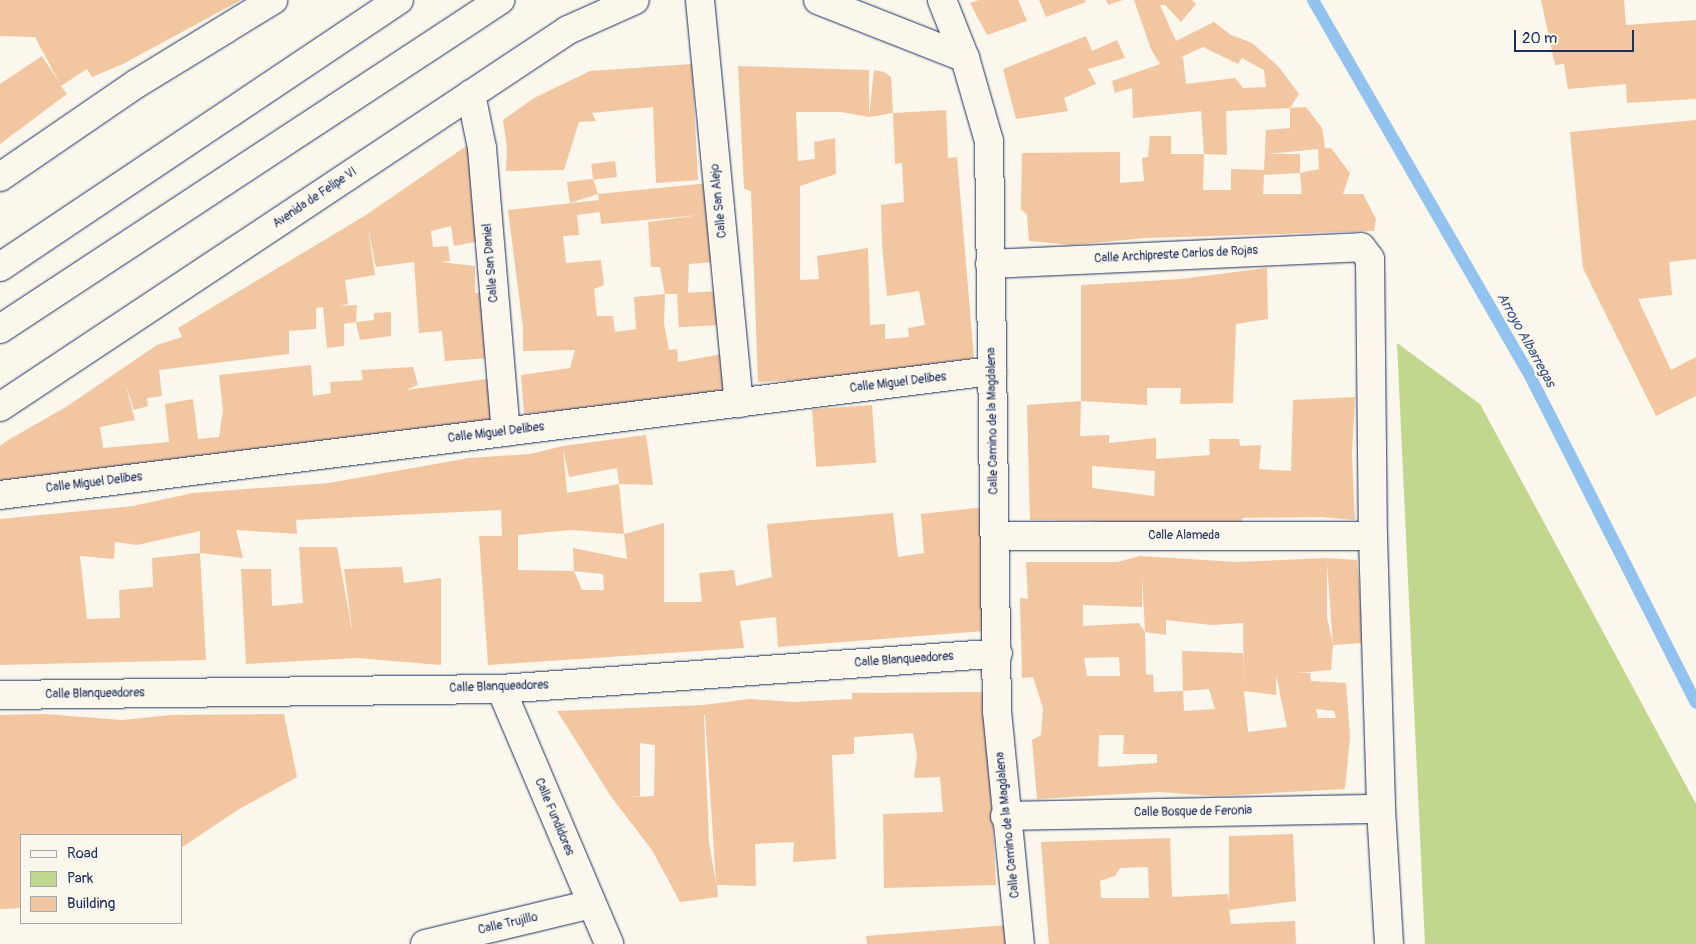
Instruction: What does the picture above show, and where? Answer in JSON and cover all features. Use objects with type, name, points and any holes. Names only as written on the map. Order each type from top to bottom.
[{"type":"main road","points":[[0,178],[136,84],[273,0]]},
{"type":"main road","points":[[0,268],[399,0]]},
{"type":"main road","points":[[0,329],[500,0]]},
{"type":"main road","name":"Avenida de Felipe VI","points":[[0,407],[568,30],[636,0]]},
{"type":"main road","name":"Calle San Alejo","points":[[700,0],[739,402]]},
{"type":"main road","points":[[818,0],[964,58]]},
{"type":"main road","name":"Calle Camino de la Magdalena","points":[[942,0],[964,58],[989,141],[998,653],[997,710],[1005,816],[1020,944]]},
{"type":"main road","name":"Calle San Daniel","points":[[471,94],[482,148],[506,432]]},
{"type":"main road","name":"Calle Archipreste Carlos de Rojas","points":[[990,264],[1361,247],[1370,259],[1373,536]]},
{"type":"main road","name":"Calle Miguel Delibes","points":[[0,495],[992,371]]},
{"type":"main road","name":"Calle Alameda","points":[[995,536],[1373,536]]},
{"type":"main road","points":[[1373,536],[1381,809],[1389,944]]},
{"type":"main road","name":"Calle Blanqueadores","points":[[0,695],[501,689],[998,653]]},
{"type":"main road","name":"Calle Fundidores","points":[[501,689],[591,904],[610,944]]},
{"type":"main road","name":"Calle Bosque de Feronia","points":[[1005,816],[1381,809]]},
{"type":"main road","name":"Calle Trujillo","points":[[425,944],[591,904]]},
{"type":"green space","points":[[1397,343],[1480,404],[1696,804],[1696,944],[1425,944]]},
{"type":"building","points":[[0,0],[241,0],[123,64],[92,77],[87,69],[61,86],[67,94],[0,144],[0,84],[42,56],[59,82],[35,37],[0,36]]},
{"type":"building","points":[[979,0],[1018,0],[1027,21],[987,35],[970,3]]},
{"type":"building","points":[[1039,0],[1085,0],[1086,2],[1046,17]]},
{"type":"building","points":[[1106,0],[1123,0],[1108,5]]},
{"type":"building","points":[[1134,0],[1192,0],[1196,4],[1181,22],[1165,5],[1160,5],[1176,41],[1214,22],[1231,35],[1252,43],[1278,66],[1299,94],[1290,108],[1226,111],[1227,155],[1204,154],[1201,111],[1133,118],[1132,88],[1115,93],[1112,81],[1160,64],[1151,49]],"holes":[[[1203,47],[1238,64],[1242,58],[1264,70],[1266,87],[1243,88],[1235,78],[1186,84],[1183,57],[1177,59]]]},
{"type":"building","points":[[1541,0],[1624,0],[1626,25],[1696,20],[1696,99],[1627,103],[1626,84],[1568,89],[1564,64],[1555,65]]},
{"type":"building","points":[[1086,36],[1092,51],[1117,40],[1125,58],[1088,69],[1096,84],[1064,98],[1068,111],[1016,119],[1003,69]]},
{"type":"building","points":[[692,64],[698,180],[656,183],[653,107],[592,113],[596,121],[579,122],[564,170],[506,171],[507,148],[503,120],[534,98],[590,71]]},
{"type":"building","points":[[738,66],[869,70],[869,117],[841,112],[796,112],[798,161],[815,159],[814,142],[835,138],[836,174],[800,186],[800,280],[819,279],[817,256],[868,248],[870,325],[885,324],[885,339],[909,337],[908,328],[925,325],[919,291],[887,296],[882,244],[881,205],[904,202],[902,163],[895,164],[893,113],[946,110],[948,158],[957,157],[974,358],[829,379],[758,382],[751,191],[744,189]]},
{"type":"building","points":[[874,70],[884,72],[891,77],[893,113],[869,117]]},
{"type":"building","points":[[1306,107],[1322,128],[1325,148],[1331,148],[1350,173],[1343,194],[1363,194],[1376,219],[1374,231],[1146,238],[1072,245],[1029,241],[1027,215],[1021,209],[1022,153],[1120,152],[1120,183],[1144,181],[1142,158],[1148,157],[1150,136],[1171,136],[1171,154],[1204,154],[1203,190],[1231,190],[1231,169],[1264,170],[1266,130],[1290,128],[1290,108]],"holes":[[[1318,149],[1319,169],[1300,173],[1300,154],[1268,154]],[[1300,173],[1302,194],[1263,194],[1264,175]]]},
{"type":"building","points":[[1696,120],[1696,259],[1669,262],[1672,295],[1638,299],[1671,370],[1696,357],[1696,396],[1656,416],[1583,268],[1570,132]]},
{"type":"building","points":[[472,142],[485,240],[454,246],[451,226],[431,231],[433,247],[448,246],[450,261],[441,262],[475,266],[475,293],[483,292],[491,358],[445,361],[442,331],[419,333],[414,262],[376,267],[368,227],[375,275],[345,280],[348,304],[339,306],[357,305],[356,322],[344,324],[344,346],[327,348],[323,307],[316,308],[316,329],[289,331],[289,354],[159,370],[162,396],[147,398],[148,406],[134,410],[125,383],[135,420],[100,427],[103,448],[169,442],[165,404],[193,399],[198,439],[219,437],[223,411],[219,375],[311,365],[313,396],[331,393],[330,382],[363,380],[361,370],[413,367],[418,385],[406,390],[494,378],[496,422],[0,485],[0,446],[8,440],[66,407],[157,345],[182,337],[178,328],[366,215]]},
{"type":"building","points":[[615,161],[617,177],[593,180],[591,164]]},
{"type":"building","points":[[593,179],[598,194],[570,203],[567,182]]},
{"type":"building","points":[[709,183],[716,262],[689,264],[688,294],[665,294],[664,324],[669,350],[677,349],[678,362],[728,353],[730,391],[615,408],[524,414],[521,375],[570,368],[575,350],[523,351],[523,327],[508,210],[599,200],[598,194]],"holes":[[[600,212],[601,224],[700,215],[648,222],[651,267],[660,267],[665,294],[634,297],[636,329],[615,332],[613,316],[597,316],[594,289],[604,285],[601,260],[566,263],[563,236],[579,235],[577,215]]]},
{"type":"building","points":[[1267,268],[1268,319],[1236,324],[1233,403],[1180,404],[1181,388],[1147,388],[1147,405],[1081,401],[1081,285],[1181,279]]},
{"type":"building","points":[[720,291],[722,325],[679,327],[677,293]]},
{"type":"building","points":[[391,312],[391,336],[360,340],[356,322],[374,320],[374,313]]},
{"type":"building","points":[[1355,397],[1352,454],[1355,520],[1321,517],[1242,518],[1242,526],[1153,528],[1091,521],[1030,520],[1027,405],[1081,401],[1080,436],[1109,435],[1109,443],[1156,438],[1156,459],[1210,455],[1209,439],[1239,439],[1240,446],[1261,445],[1259,469],[1291,471],[1293,400]],"holes":[[[1092,466],[1155,471],[1154,496],[1092,488]]]},
{"type":"building","points":[[872,405],[876,463],[816,467],[812,409]]},
{"type":"building","points":[[646,435],[653,485],[619,484],[624,534],[664,523],[664,602],[702,602],[699,573],[734,570],[736,586],[772,577],[767,524],[893,513],[898,557],[924,553],[921,514],[994,506],[985,631],[778,647],[776,617],[740,621],[744,648],[488,665],[479,536],[502,536],[501,510],[296,520],[297,534],[236,530],[243,558],[200,553],[206,660],[0,665],[0,519],[133,506],[193,493],[329,483],[469,458],[530,454],[563,446]],"holes":[[[563,448],[569,477],[617,468],[619,484],[567,493]],[[571,530],[624,534],[627,559],[573,548],[574,571],[518,570],[518,535]],[[200,531],[200,553],[152,558],[153,587],[119,590],[120,618],[87,619],[80,556],[114,559],[115,542],[137,545]],[[574,571],[603,574],[604,590],[582,590]]]},
{"type":"building","points":[[299,547],[337,547],[353,636],[344,569],[402,567],[404,583],[441,578],[441,665],[357,658],[246,664],[241,569],[271,569],[272,606],[303,603]]},
{"type":"building","points":[[1140,556],[1237,562],[1327,558],[1357,560],[1364,643],[1333,645],[1331,670],[1297,673],[1310,673],[1311,681],[1346,683],[1350,737],[1345,789],[1215,796],[1158,792],[1037,799],[1032,740],[1041,735],[1043,708],[1033,677],[1022,678],[1020,598],[1028,599],[1026,562],[1117,562]],"holes":[[[1327,563],[1333,645],[1327,617]],[[1142,575],[1145,632],[1139,623],[1083,626],[1083,605],[1142,607]],[[1166,620],[1211,625],[1243,623],[1244,684],[1243,653],[1182,651],[1183,691],[1154,692],[1153,674],[1146,675],[1145,632],[1166,635]],[[1119,657],[1120,676],[1087,676],[1084,658]],[[1276,675],[1287,727],[1248,732],[1244,691],[1276,695]],[[1209,689],[1215,709],[1184,711],[1183,691]],[[1316,709],[1334,711],[1336,718],[1318,718]],[[1099,735],[1124,735],[1123,754],[1157,754],[1157,763],[1098,767]]]},
{"type":"building","points":[[986,692],[996,885],[884,888],[883,814],[943,812],[940,777],[914,778],[917,755],[913,733],[854,737],[854,754],[832,755],[836,859],[793,862],[794,842],[755,844],[756,886],[717,885],[718,897],[680,902],[652,850],[612,798],[557,711],[704,705],[749,699],[794,702],[852,699],[852,693]],"holes":[[[705,715],[716,883],[709,843]],[[640,743],[655,745],[654,796],[630,797],[640,796]]]},
{"type":"building","points":[[45,714],[122,720],[170,715],[284,714],[297,777],[236,811],[182,847],[182,834],[20,834],[20,908],[0,909],[0,715]]},
{"type":"building","points":[[1293,834],[1296,901],[1229,910],[1231,924],[1295,921],[1296,944],[1049,944],[1041,842],[1170,838],[1172,897],[1228,894],[1229,903],[1229,836]],"holes":[[[1148,867],[1149,898],[1101,898],[1100,881],[1115,876],[1120,868]]]},
{"type":"building","points":[[1007,925],[1009,944],[867,944],[866,936]]},
{"type":"waterway","name":"Arroyo Albarregas","points":[[1313,0],[1527,370],[1696,703]]}]
